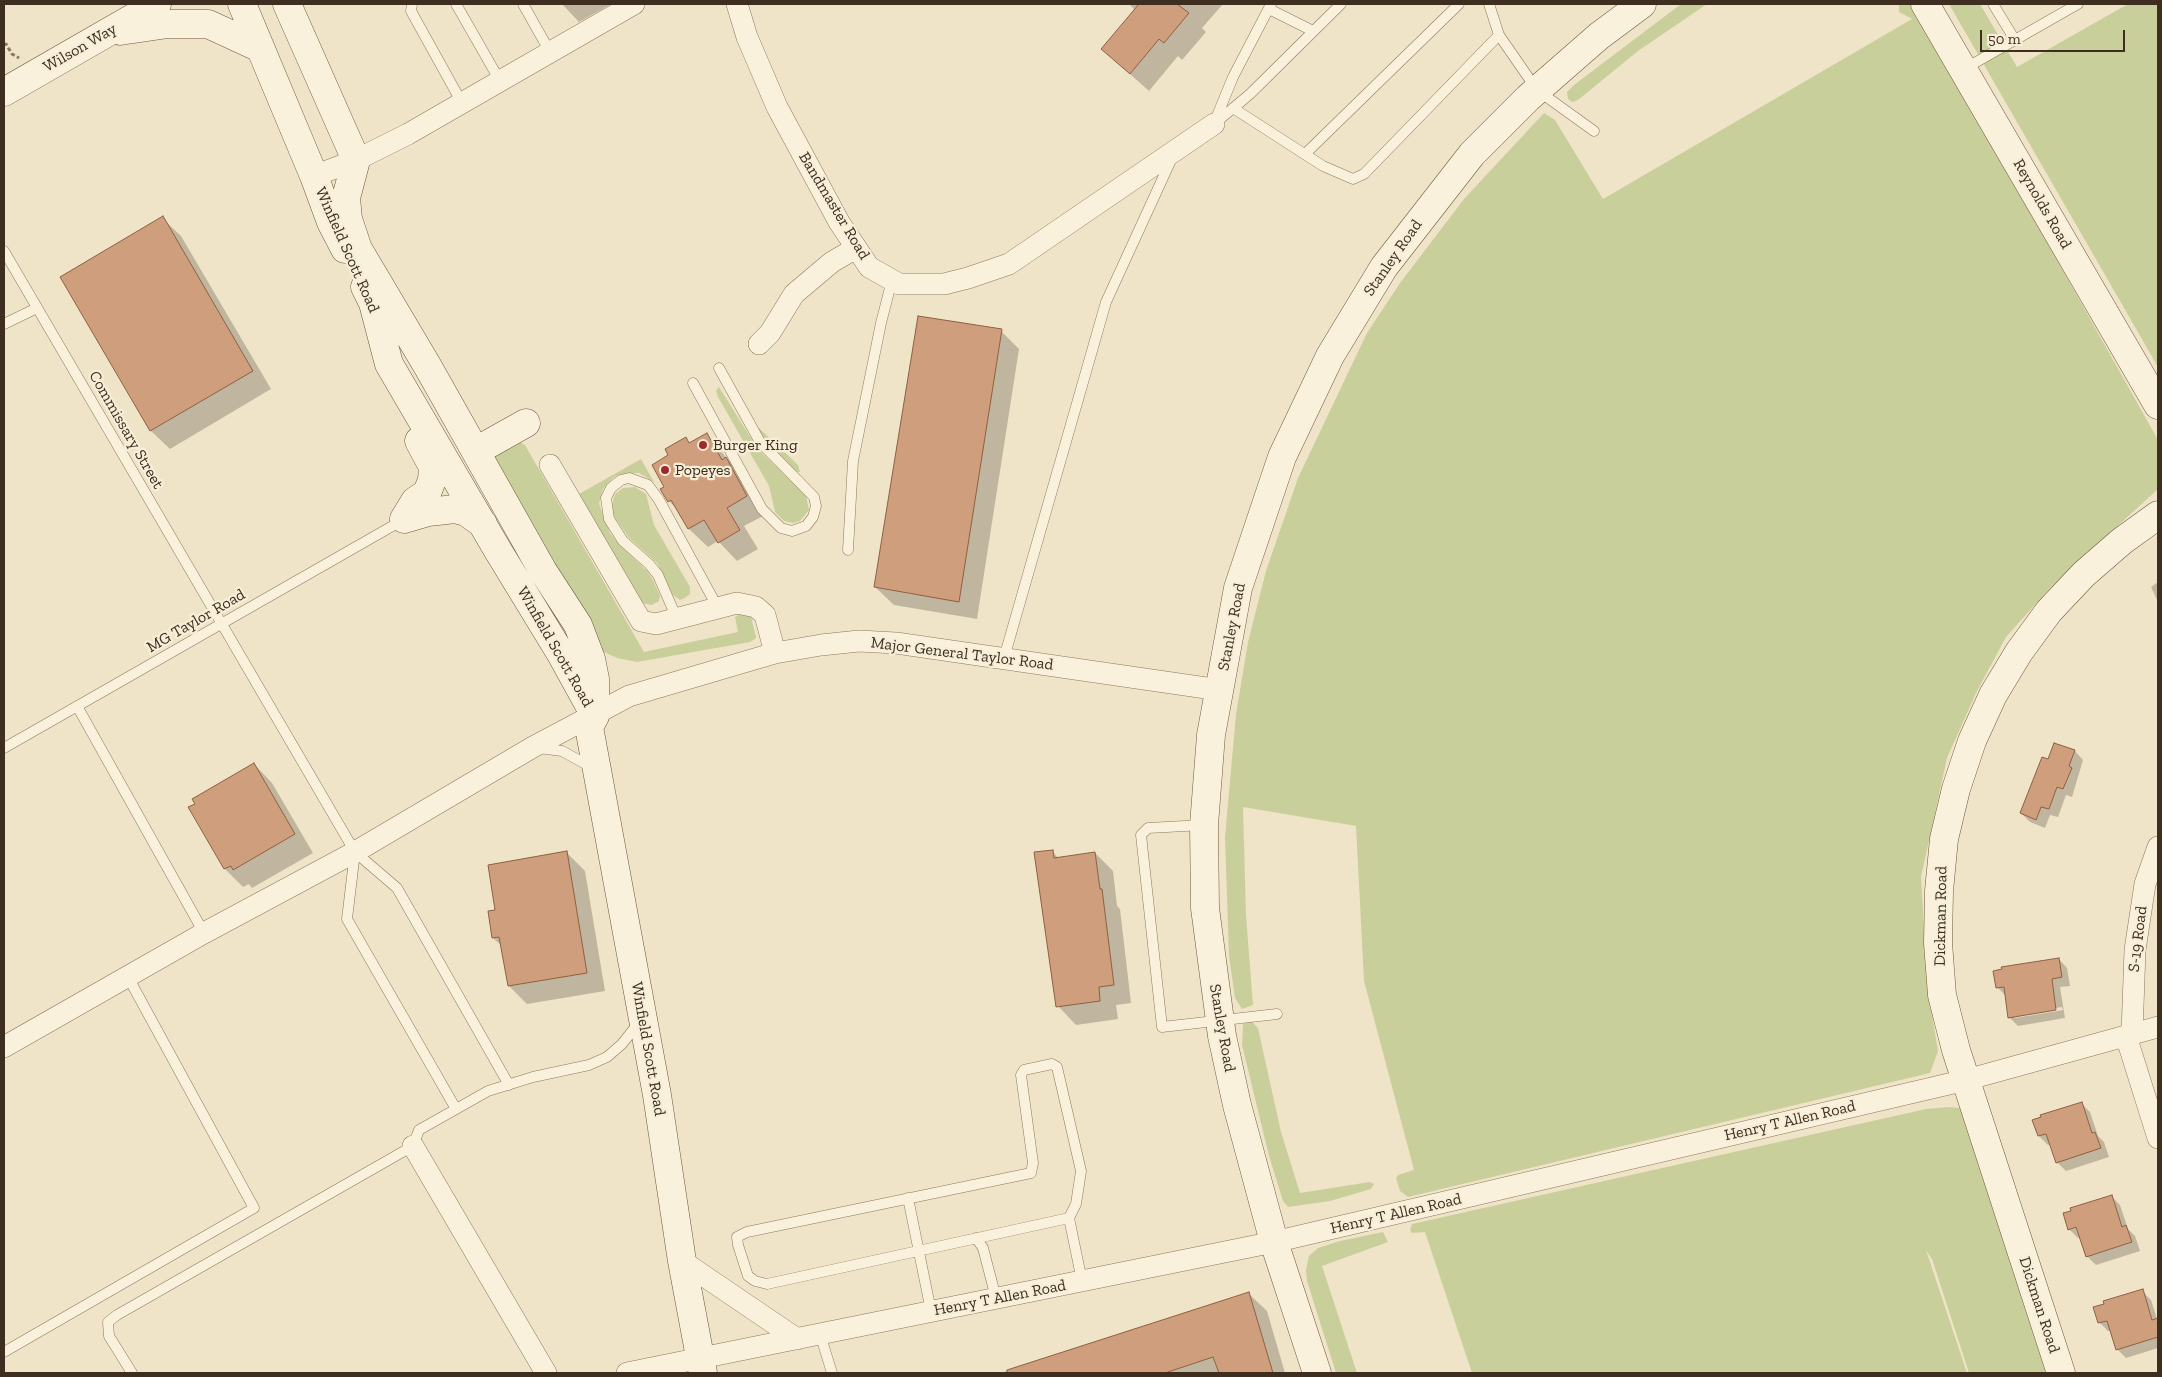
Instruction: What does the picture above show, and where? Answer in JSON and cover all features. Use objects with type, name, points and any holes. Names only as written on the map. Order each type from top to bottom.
[{"type":"street","name":"Winfield Scott Road","points":[[242,4],[258,47],[314,176],[331,222],[373,303],[389,364],[561,654],[595,716],[589,727],[657,1095],[682,1261],[701,1366]]},
{"type":"street","points":[[314,176],[356,160],[408,134],[634,4]]},
{"type":"street","name":"Bandmaster Road","points":[[737,4],[747,37],[777,107],[839,222],[870,267],[899,284],[944,284],[1009,264],[1214,124]]},
{"type":"street","name":"Stanley Road","points":[[1317,1373],[1274,1242],[1237,1105],[1222,1036],[1205,908],[1204,825],[1211,735],[1238,588],[1282,457],[1330,356],[1384,267],[1472,154],[1537,90],[1598,36],[1642,4]]},
{"type":"street","name":"Reynolds Road","points":[[1926,4],[2158,405]]},
{"type":"street","name":"Wilson Way","points":[[4,92],[154,5]]},
{"type":"street","points":[[291,8],[356,160],[346,198],[348,219],[358,250],[476,451],[542,571],[578,626],[593,669],[595,716]]},
{"type":"street","points":[[106,33],[168,24],[208,24],[258,47]]},
{"type":"street","points":[[759,344],[770,333],[794,294],[832,262],[856,248]]},
{"type":"street","points":[[389,364],[393,394],[406,422],[433,466],[432,480],[427,492],[415,501],[404,520]]},
{"type":"street","points":[[476,451],[526,423]]},
{"type":"street","points":[[550,466],[641,621],[656,624],[738,603],[756,607],[765,615],[775,653]]},
{"type":"street","points":[[404,520],[428,512],[455,509],[466,512],[483,524]]},
{"type":"street","name":"Dickman Road","points":[[2061,1373],[1956,1050],[1942,995],[1938,943],[1938,891],[1944,839],[1956,788],[1972,741],[1993,695],[2019,652],[2049,611],[2084,574],[2122,541],[2158,515]]},
{"type":"street","name":"Major General Taylor Road","points":[[4,1047],[204,934],[355,852],[533,747],[595,716],[629,696],[775,653],[820,645],[859,641],[896,643],[1220,690]]},
{"type":"street","name":"S-19 Road","points":[[2158,847],[2145,884],[2135,950],[2129,1035],[2158,1138]]},
{"type":"street","name":"Henry T Allen Road","points":[[627,1373],[701,1366],[820,1334],[1274,1242],[1966,1080],[2158,1027]]},
{"type":"street","points":[[413,1146],[546,1373]]},
{"type":"street","points":[[682,1261],[797,1339]]},
{"type":"lane","points":[[412,4],[411,12],[462,103]]},
{"type":"lane","points":[[456,4],[500,81]]},
{"type":"lane","points":[[523,4],[550,52]]},
{"type":"lane","points":[[1214,124],[1341,4]]},
{"type":"lane","points":[[1304,154],[1459,4]]},
{"type":"lane","points":[[1489,4],[1499,35],[1537,90],[1594,131]]},
{"type":"lane","points":[[1993,4],[2014,40]]},
{"type":"lane","points":[[1964,69],[2078,4]]},
{"type":"lane","points":[[1214,124],[1233,77],[1270,6],[1313,31]]},
{"type":"lane","points":[[1233,108],[1323,166],[1354,180],[1364,174],[1499,35]]},
{"type":"lane","points":[[1004,658],[1106,302],[1175,151]]},
{"type":"lane","name":"Commissary Street","points":[[4,251],[355,852],[397,888],[509,1085]]},
{"type":"lane","points":[[848,550],[853,461],[879,332],[892,280]]},
{"type":"lane","points":[[4,324],[37,308]]},
{"type":"lane","points":[[693,383],[762,509],[781,528],[792,531],[806,526],[813,517],[816,506],[814,497],[760,442],[719,368]]},
{"type":"lane","points":[[677,619],[658,575],[649,564],[623,541],[609,519],[606,498],[611,488],[621,480],[629,478],[648,485],[659,500],[718,608]]},
{"type":"lane","name":"MG Taylor Road","points":[[4,748],[404,520]]},
{"type":"lane","points":[[77,706],[204,934]]},
{"type":"lane","points":[[533,747],[562,751],[597,771]]},
{"type":"lane","points":[[1204,825],[1148,828],[1140,834],[1162,1027],[1277,1014]]},
{"type":"lane","points":[[355,852],[347,919],[456,1109]]},
{"type":"lane","points":[[4,1352],[254,1208],[128,977]]},
{"type":"lane","points":[[132,1373],[109,1336],[108,1322],[413,1146],[419,1130],[488,1091],[589,1065],[607,1057],[622,1044],[643,1018]]},
{"type":"lane","points":[[1069,1218],[767,1284],[755,1281],[748,1276],[738,1245],[738,1237],[747,1232],[1032,1173],[1033,1163],[1021,1075],[1024,1070],[1052,1064],[1057,1067],[1081,1171],[1076,1204],[1069,1218],[1082,1281]]},
{"type":"lane","points":[[908,1198],[931,1312]]},
{"type":"lane","points":[[976,1238],[983,1248],[996,1298]]},
{"type":"lane","points":[[820,1334],[832,1373]]},
{"type":"green space","points":[[1681,4],[1707,4],[1638,51],[1578,100],[1572,102],[1568,99],[1567,92],[1574,85]]},
{"type":"green space","points":[[1899,4],[1913,5],[1922,19],[2158,440],[2158,489],[2051,587],[2006,637],[1976,693],[1947,758],[1921,877],[1928,991],[1938,1051],[1930,1073],[1408,1197],[1400,1191],[1396,1178],[1398,1175],[1414,1170],[1364,981],[1356,826],[1243,807],[1246,915],[1253,1005],[1242,1009],[1235,998],[1229,956],[1225,837],[1236,714],[1248,642],[1266,571],[1298,478],[1367,333],[1400,283],[1464,199],[1544,113],[1555,120],[1603,199],[1912,19],[1899,12]]},
{"type":"green space","points":[[1949,4],[1980,4],[2017,67],[2128,4],[2158,4],[2158,367]]},
{"type":"green space","points":[[719,387],[757,448],[806,496],[809,510],[800,521],[793,523],[784,521],[775,512],[769,486],[718,397],[716,391]]},
{"type":"green space","points":[[759,428],[798,465],[800,472],[797,472],[766,441],[758,431]]},
{"type":"green space","points":[[517,441],[525,445],[644,652],[738,632],[735,617],[740,614],[751,617],[755,639],[750,642],[637,662],[617,658],[602,651],[491,462],[495,452]]},
{"type":"green space","points":[[641,459],[654,482],[639,473],[622,474],[614,477],[603,489],[599,504],[610,533],[648,572],[653,580],[660,596],[659,601],[652,605],[641,603],[579,494]]},
{"type":"green space","points":[[635,487],[646,494],[654,525],[690,587],[690,594],[685,598],[680,600],[673,595],[657,563],[629,538],[614,516],[611,508],[615,494],[623,488]]},
{"type":"green space","points":[[1251,1021],[1258,1028],[1281,1132],[1300,1193],[1370,1182],[1374,1184],[1371,1189],[1330,1201],[1288,1207],[1283,1201],[1269,1156],[1242,1045],[1243,1024]]},
{"type":"green space","points":[[1960,1108],[1966,1116],[2049,1373],[1969,1373],[1932,1259],[1926,1250],[1967,1373],[1472,1373],[1425,1232],[1412,1233],[1410,1230],[1412,1224],[1926,1109]]},
{"type":"green space","points":[[1383,1232],[1388,1242],[1322,1266],[1357,1373],[1336,1373],[1307,1281],[1306,1270],[1309,1256],[1318,1248],[1340,1241]]},
{"type":"building","points":[[1139,4],[1177,4],[1189,13],[1164,43],[1159,39],[1130,74],[1101,49]]},
{"type":"building","points":[[163,216],[253,371],[150,431],[60,277]]},
{"type":"building","points":[[918,316],[1002,329],[959,602],[874,587]]},
{"type":"building","points":[[707,433],[722,460],[726,457],[747,496],[727,508],[740,530],[718,543],[704,520],[688,529],[671,500],[668,502],[660,489],[664,487],[652,465],[668,455],[665,449],[686,437],[689,443]]},
{"type":"building","points":[[2054,743],[2075,750],[2069,766],[2072,768],[2063,789],[2057,787],[2049,809],[2041,807],[2036,820],[2020,813],[2042,757],[2048,759]]},
{"type":"building","points":[[254,763],[295,834],[233,870],[231,866],[224,869],[188,807],[195,804],[192,799]]},
{"type":"building","points":[[1053,850],[1054,858],[1095,852],[1100,889],[1102,889],[1114,985],[1099,987],[1100,1001],[1056,1007],[1034,852]]},
{"type":"building","points":[[567,851],[587,973],[508,986],[499,937],[492,938],[488,911],[495,910],[488,865]]},
{"type":"building","points":[[2059,958],[2062,977],[2052,979],[2056,1010],[2008,1018],[2004,987],[1996,988],[1993,971],[2002,969],[2001,967]]},
{"type":"building","points":[[2082,1102],[2092,1133],[2095,1132],[2101,1148],[2056,1163],[2046,1134],[2038,1136],[2032,1120],[2041,1117],[2040,1115]]},
{"type":"building","points":[[2112,1195],[2122,1227],[2126,1225],[2132,1242],[2086,1257],[2076,1227],[2068,1230],[2063,1213],[2071,1211],[2070,1208]]},
{"type":"building","points":[[2143,1289],[2152,1320],[2158,1318],[2158,1337],[2116,1350],[2107,1321],[2098,1323],[2093,1307],[2104,1304],[2103,1301]]},
{"type":"building","points":[[1249,1292],[1273,1373],[1219,1373],[1213,1357],[1165,1373],[1007,1373],[1007,1370]]},
{"type":"place","name":"Burger King","points":[[703,445]]},
{"type":"place","name":"Popeyes","points":[[665,470]]}]
